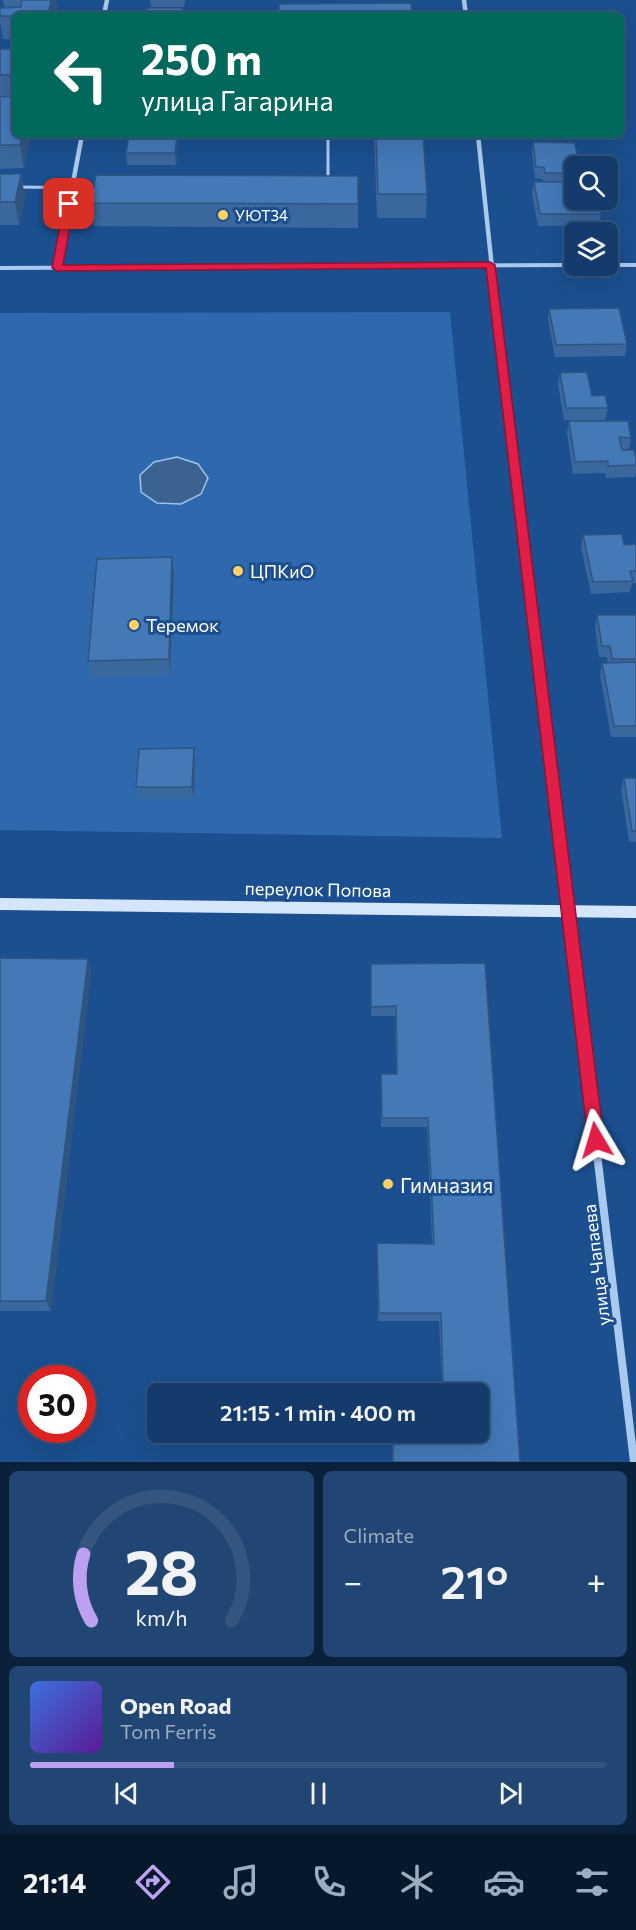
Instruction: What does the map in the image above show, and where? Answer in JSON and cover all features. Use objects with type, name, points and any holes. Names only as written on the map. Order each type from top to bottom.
[{"type":"main road","name":"переулок Попова","points":[[0,904],[636,912]]},
{"type":"street","points":[[57,268],[81,138]]},
{"type":"street","name":"улица Чапаева","points":[[478,138],[490,265],[634,1462]]},
{"type":"street","points":[[0,268],[564,265]]},
{"type":"street","points":[[618,265],[636,265]]},
{"type":"lane","points":[[328,138],[328,188]]},
{"type":"lane","points":[[11,187],[107,188]]},
{"type":"shaded area","name":"ЦПКиО","points":[[450,312],[502,838],[0,830],[0,313]]},
{"type":"shaded area","points":[[177,457],[198,464],[208,478],[201,494],[181,504],[157,503],[141,492],[140,475],[154,462]]},
{"type":"building","points":[[22,0],[51,0],[49,12],[12,12],[12,16],[0,16],[0,8],[21,7]]},
{"type":"building","points":[[411,3],[412,12],[279,12],[279,4]]},
{"type":"building","points":[[147,8],[183,8],[182,12],[146,12]]},
{"type":"building","points":[[0,49],[12,49],[12,75],[0,75]]},
{"type":"building","points":[[12,96],[12,138],[21,138],[20,145],[0,145],[0,97]]},
{"type":"building","points":[[128,138],[177,138],[175,153],[126,153]]},
{"type":"building","points":[[376,138],[423,138],[427,194],[378,194]]},
{"type":"building","points":[[533,142],[575,143],[577,156],[564,156],[564,173],[545,173],[544,167],[536,167]]},
{"type":"building","points":[[0,174],[21,174],[15,202],[0,202]]},
{"type":"building","points":[[96,175],[358,176],[358,204],[91,203]]},
{"type":"building","points":[[534,182],[564,182],[564,210],[600,210],[601,214],[540,214]]},
{"type":"building","points":[[619,308],[627,344],[556,345],[549,309]]},
{"type":"building","points":[[587,372],[592,396],[605,395],[608,408],[566,408],[560,373]]},
{"type":"building","points":[[569,421],[628,421],[631,438],[619,437],[622,450],[634,450],[636,465],[608,466],[608,461],[575,462]]},
{"type":"building","points":[[622,534],[624,545],[636,544],[636,571],[630,571],[633,581],[593,582],[583,535]]},
{"type":"building","name":"Теремок","points":[[172,557],[169,659],[88,661],[97,559]]},
{"type":"building","points":[[597,615],[636,615],[636,659],[612,659],[610,646],[602,646]]},
{"type":"building","points":[[636,662],[636,726],[614,726],[602,663]]},
{"type":"building","points":[[194,748],[192,787],[136,787],[139,749]]},
{"type":"building","points":[[624,778],[636,778],[636,831],[632,831]]},
{"type":"building","points":[[0,958],[88,959],[46,1301],[0,1301]]},
{"type":"building","points":[[485,963],[520,1462],[393,1462],[393,1443],[489,1443],[489,1383],[443,1383],[441,1313],[379,1313],[377,1243],[434,1244],[428,1118],[382,1118],[381,1074],[397,1074],[396,1006],[371,1007],[371,964]]},
{"type":"place","name":"УЮТ34","points":[[223,215]]},
{"type":"place","name":"ЦПКиО","points":[[238,571]]},
{"type":"place","name":"Теремок","points":[[134,625]]},
{"type":"place","name":"Гимназия","points":[[388,1184]]},
{"type":"route","points":[[69,204],[57,268],[490,265],[596,1140]]}]
